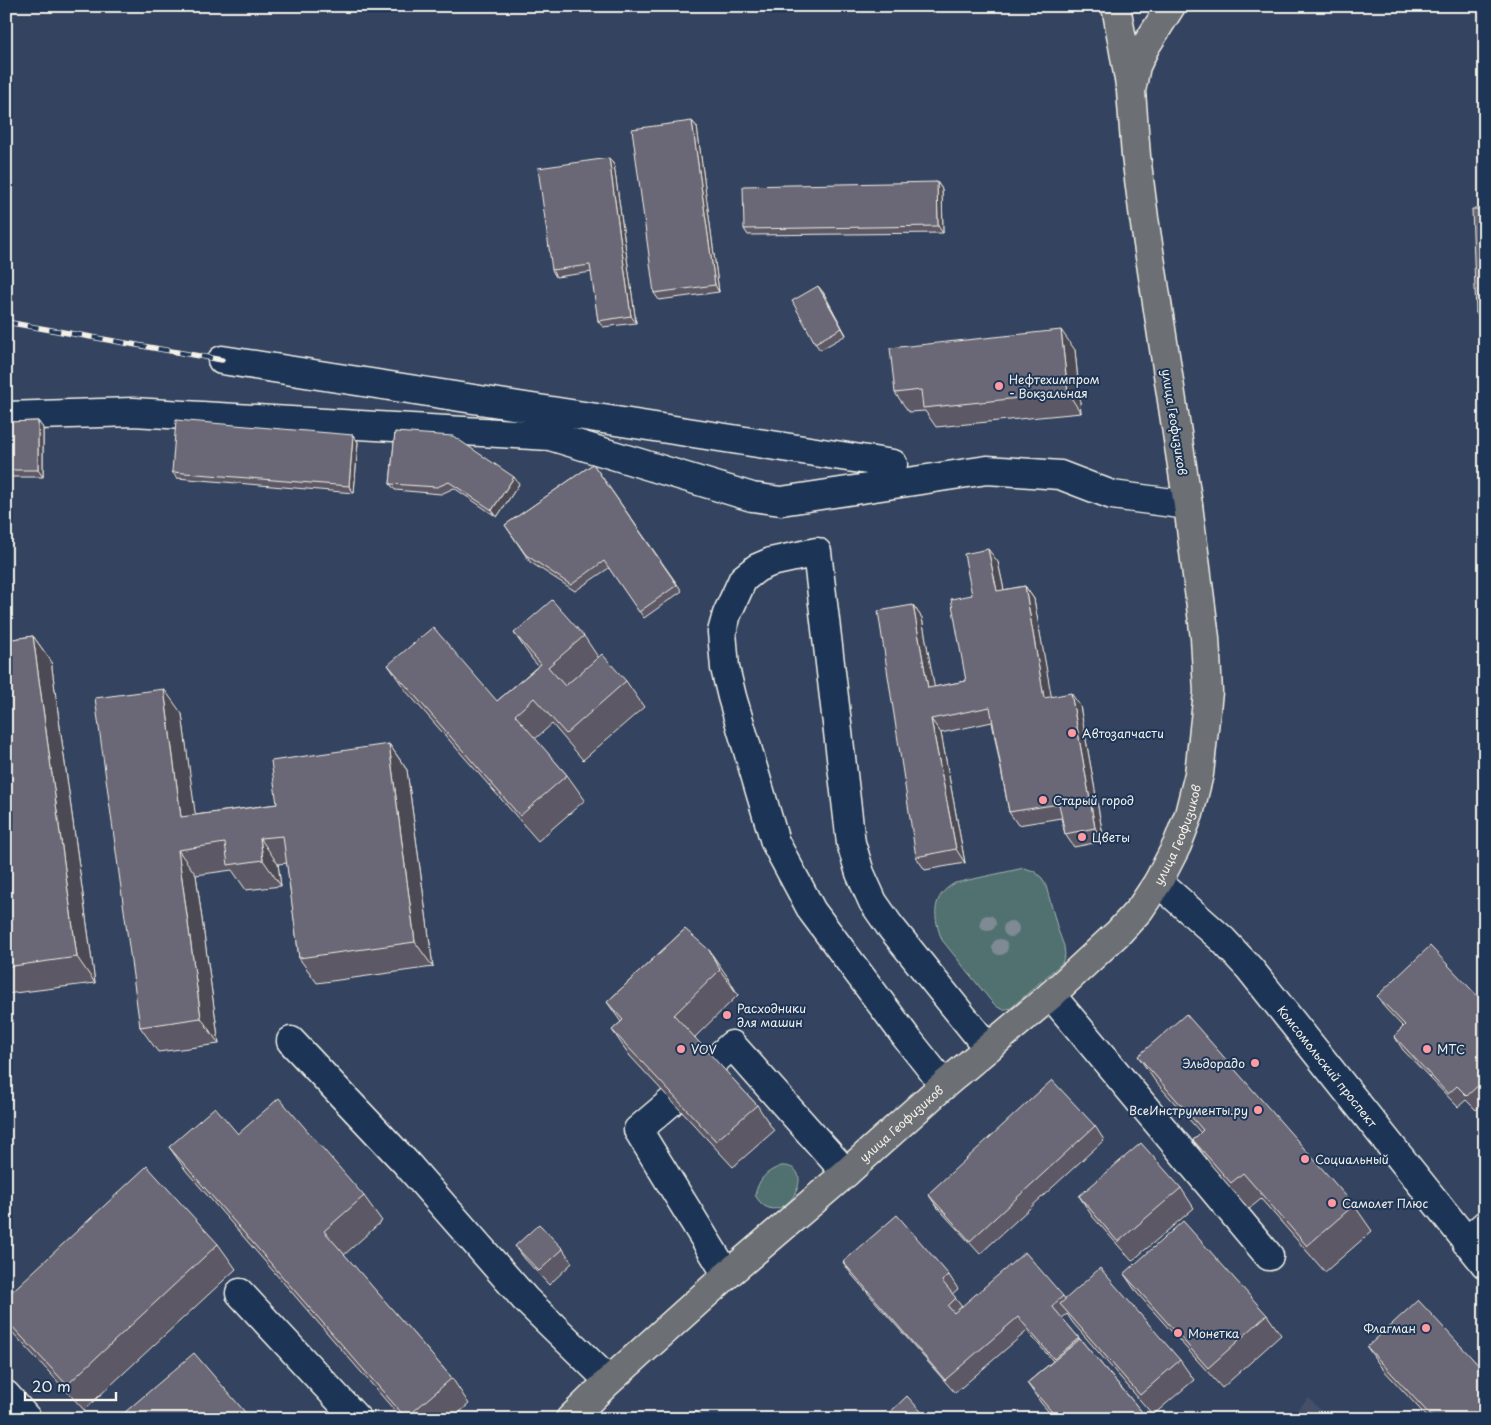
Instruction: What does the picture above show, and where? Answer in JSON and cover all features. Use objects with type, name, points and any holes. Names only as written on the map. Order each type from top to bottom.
[{"type":"main road","points":[[1116,6],[1131,91]]},
{"type":"main road","name":"улица Геофизиков","points":[[573,1418],[609,1380],[944,1085],[1051,995],[1119,932],[1140,908],[1158,882],[1177,845],[1189,814],[1199,774],[1207,700],[1205,638],[1188,505],[1144,218],[1136,156],[1131,91],[1136,66],[1145,47],[1171,6]]},
{"type":"street","points":[[222,360],[893,464]]},
{"type":"street","points":[[6,416],[133,412],[550,436],[752,497],[780,501],[987,470],[1060,474],[1112,495],[1188,505]]},
{"type":"street","points":[[944,1085],[812,911],[775,842],[732,697],[725,668],[722,632],[726,614],[743,579],[757,568],[771,562],[818,552],[851,843],[860,873],[873,902],[889,925],[988,1048]]},
{"type":"street","name":"Комсомольский проспект","points":[[1158,882],[1224,940],[1250,969],[1476,1234],[1485,1264]]},
{"type":"street","points":[[1051,995],[1269,1256]]},
{"type":"street","points":[[291,1041],[406,1162],[525,1300],[609,1380]]},
{"type":"street","points":[[712,1063],[732,1045],[846,1173]]},
{"type":"street","points":[[672,1101],[638,1130],[727,1275]]},
{"type":"street","points":[[240,1293],[357,1419]]},
{"type":"street","points":[[6,1395],[27,1419]]},
{"type":"shaded area","points":[[1309,1398],[1328,1419],[1287,1419]]},
{"type":"green space","points":[[1024,868],[1034,871],[1042,878],[1046,886],[1065,955],[1062,963],[1011,1008],[1002,1009],[991,1001],[942,940],[937,923],[936,908],[942,894],[955,883]]},
{"type":"green space","points":[[781,1166],[793,1168],[799,1176],[798,1186],[794,1196],[786,1205],[776,1209],[765,1206],[755,1195],[764,1177]]},
{"type":"building","points":[[692,121],[715,285],[654,293],[632,129]]},
{"type":"building","points":[[609,158],[631,316],[598,321],[590,265],[552,270],[538,168]]},
{"type":"building","points":[[937,182],[938,226],[744,229],[743,186]]},
{"type":"building","points":[[1472,209],[1485,209],[1485,312],[1476,313]]},
{"type":"building","points":[[818,286],[842,328],[815,343],[792,301]]},
{"type":"building","points":[[1061,330],[1068,393],[923,408],[921,390],[895,393],[890,348]]},
{"type":"building","points":[[176,420],[353,435],[349,486],[172,472]]},
{"type":"building","points":[[38,421],[38,470],[6,470],[6,422]]},
{"type":"building","points":[[395,432],[453,436],[514,477],[492,510],[449,482],[437,487],[390,484]]},
{"type":"building","points":[[593,464],[677,585],[639,612],[604,561],[571,585],[526,555],[505,525]]},
{"type":"building","points":[[988,549],[997,591],[1025,586],[1044,698],[1071,693],[1095,828],[1065,834],[1059,804],[1009,812],[990,707],[931,719],[956,849],[916,857],[878,611],[913,605],[928,688],[966,681],[951,599],[972,595],[964,554]]},
{"type":"building","points":[[552,600],[584,636],[548,667],[565,686],[602,654],[626,681],[566,734],[534,698],[515,715],[567,775],[520,816],[388,665],[433,627],[497,701],[541,664],[514,633]]},
{"type":"building","points":[[33,636],[77,957],[6,967],[6,640]]},
{"type":"building","points":[[164,689],[181,817],[277,804],[271,761],[389,744],[415,942],[299,958],[283,836],[260,838],[263,860],[228,865],[225,843],[178,850],[201,1018],[140,1027],[95,698]]},
{"type":"building","points":[[685,929],[709,950],[720,970],[674,1015],[757,1105],[716,1141],[612,1030],[623,1020],[607,1002]]},
{"type":"building","points":[[1430,946],[1485,1004],[1485,1079],[1467,1096],[1457,1086],[1448,1094],[1394,1036],[1405,1025],[1377,996]]},
{"type":"building","points":[[1186,1014],[1354,1205],[1307,1246],[1243,1173],[1231,1183],[1193,1140],[1203,1130],[1138,1056]]},
{"type":"building","points":[[1052,1080],[1095,1126],[970,1241],[928,1194]]},
{"type":"building","points":[[279,1098],[364,1196],[324,1231],[452,1378],[406,1418],[169,1147],[215,1107],[238,1134]]},
{"type":"building","points":[[1141,1143],[1181,1188],[1118,1242],[1079,1196]]},
{"type":"building","points":[[147,1166],[218,1244],[67,1385],[6,1320],[6,1297]]},
{"type":"building","points":[[897,1215],[949,1275],[942,1281],[956,1298],[948,1306],[954,1313],[1025,1252],[1063,1296],[1052,1306],[1079,1338],[1054,1359],[1018,1317],[945,1380],[843,1262]]},
{"type":"building","points":[[1183,1221],[1267,1315],[1208,1368],[1124,1274]]},
{"type":"building","points":[[539,1224],[563,1249],[539,1271],[515,1246]]},
{"type":"building","points":[[1100,1268],[1180,1360],[1140,1395],[1060,1304]]},
{"type":"building","points":[[1418,1300],[1485,1372],[1485,1419],[1434,1419],[1367,1347]]},
{"type":"building","points":[[1080,1339],[1147,1418],[1058,1419],[1027,1383]]},
{"type":"building","points":[[194,1353],[251,1419],[117,1419]]},
{"type":"building","points":[[907,1396],[928,1419],[883,1419]]},
{"type":"building","points":[[696,1411],[703,1419],[687,1419]]},
{"type":"railway","points":[[6,322],[222,360]]},
{"type":"place","name":"Нефтехимпром - Вокзальная","points":[[999,386]]},
{"type":"place","name":"Автозапчасти","points":[[1072,733]]},
{"type":"place","name":"Старый город","points":[[1043,800]]},
{"type":"place","name":"Цветы","points":[[1082,837]]},
{"type":"place","name":"Расходники для машин","points":[[727,1015]]},
{"type":"place","name":"VOV","points":[[681,1049]]},
{"type":"place","name":"МТС","points":[[1427,1049]]},
{"type":"place","name":"Эльдорадо","points":[[1255,1063]]},
{"type":"place","name":"ВсеИнструменты.ру","points":[[1258,1110]]},
{"type":"place","name":"Социальный","points":[[1305,1159]]},
{"type":"place","name":"Самолет Плюс","points":[[1332,1203]]},
{"type":"place","name":"Флагман","points":[[1426,1328]]},
{"type":"place","name":"Монетка","points":[[1178,1333]]}]
